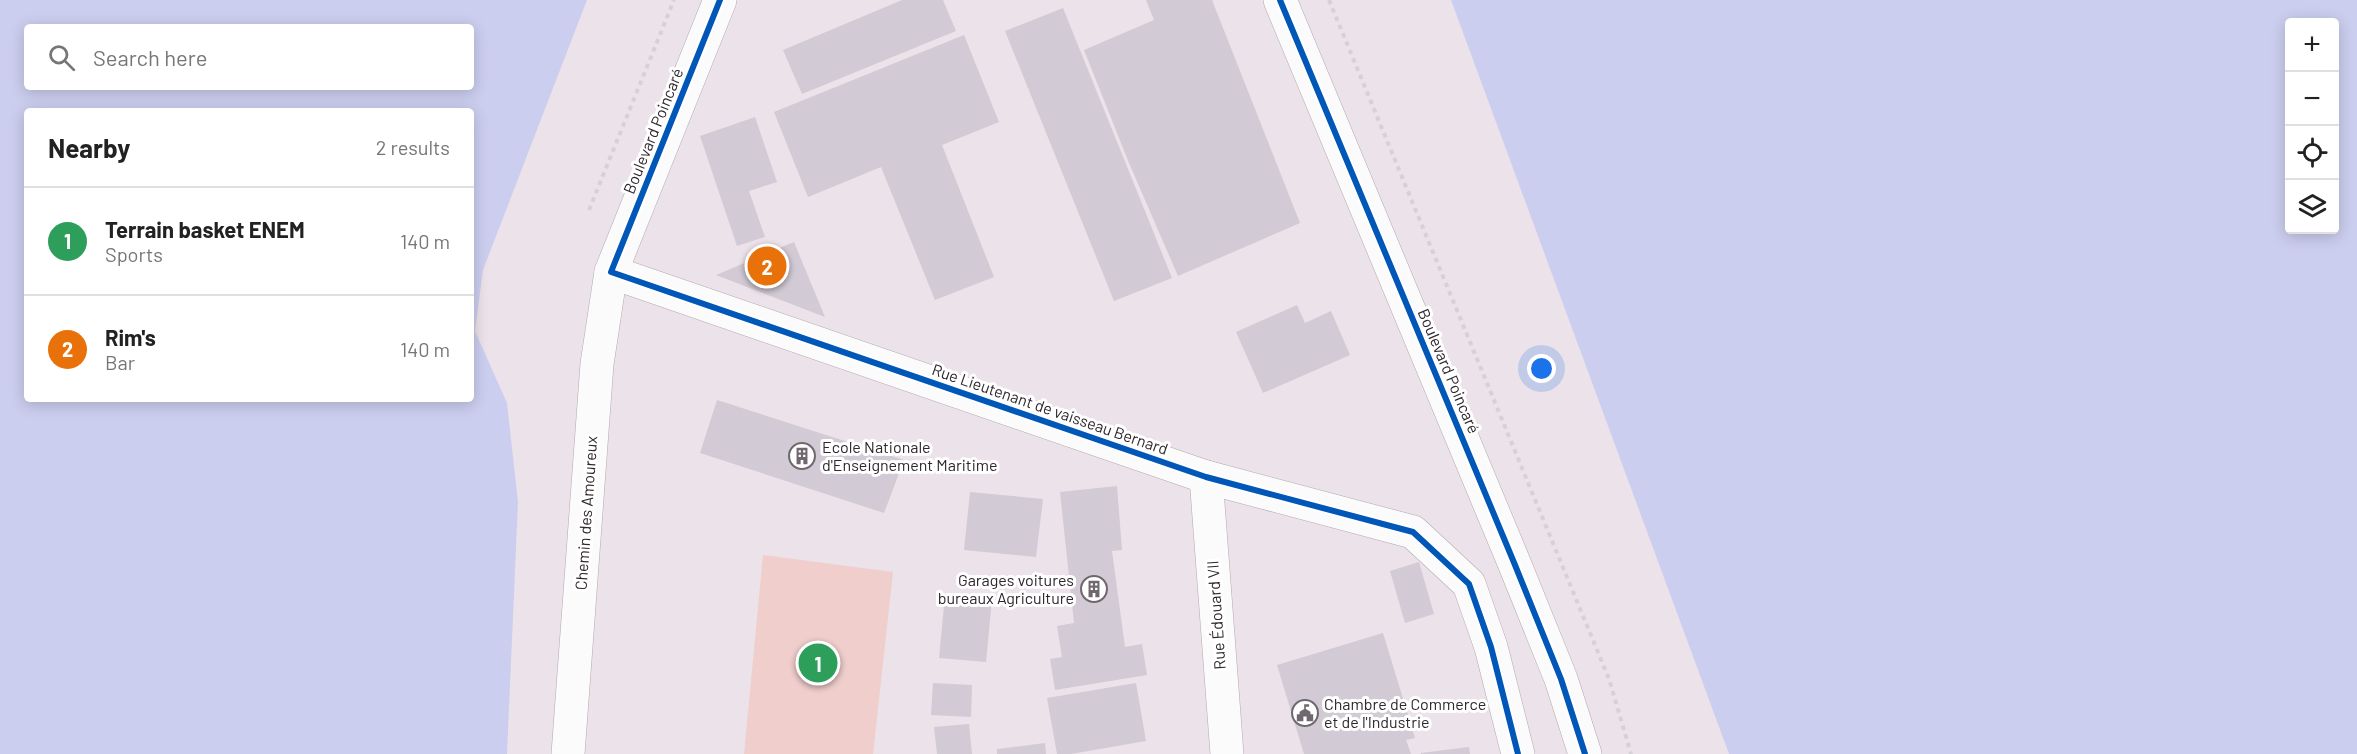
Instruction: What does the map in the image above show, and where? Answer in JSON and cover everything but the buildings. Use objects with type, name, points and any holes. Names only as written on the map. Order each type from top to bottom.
[{"type":"street","name":"Boulevard Poincaré","points":[[611,272],[720,0]]},
{"type":"street","name":"Boulevard Poincaré","points":[[1280,0],[1515,565],[1561,679],[1585,754]]},
{"type":"street","name":"Rue Lieutenant de vaisseau Bernard","points":[[611,272],[1206,477],[1413,532],[1468,584]]},
{"type":"street","name":"Chemin des Amoureux","points":[[568,754],[597,364],[611,272]]},
{"type":"street","name":"Rue Édouard VII","points":[[1206,477],[1227,754]]},
{"type":"street","points":[[1515,565],[1468,584],[1491,647],[1518,754]]},
{"type":"path","points":[[589,210],[674,0]]},
{"type":"path","points":[[1329,0],[1609,679],[1631,754]]},
{"type":"shaded area","points":[[763,555],[893,572],[873,754],[744,754]]},
{"type":"water","points":[[0,0],[587,0],[483,270],[475,331],[507,403],[518,502],[507,754],[0,754]]},
{"type":"water","points":[[1451,0],[2357,0],[2357,754],[1729,754]]},
{"type":"cycle path","points":[[720,0],[611,272],[1206,477],[1413,532],[1469,584],[1491,647],[1518,754]]},
{"type":"cycle path","points":[[1280,0],[1515,565],[1561,679],[1585,754]]},
{"type":"place","name":"Rim's","points":[[767,266]]},
{"type":"place","name":"Ecole Nationale d'Enseignement Maritime","points":[[802,456]]},
{"type":"place","name":"Garages voitures bureaux Agriculture","points":[[1094,589]]},
{"type":"place","name":"Terrain basket ENEM","points":[[818,663]]},
{"type":"place","name":"Chambre de Commerce et de l'Industrie","points":[[1305,713]]}]
